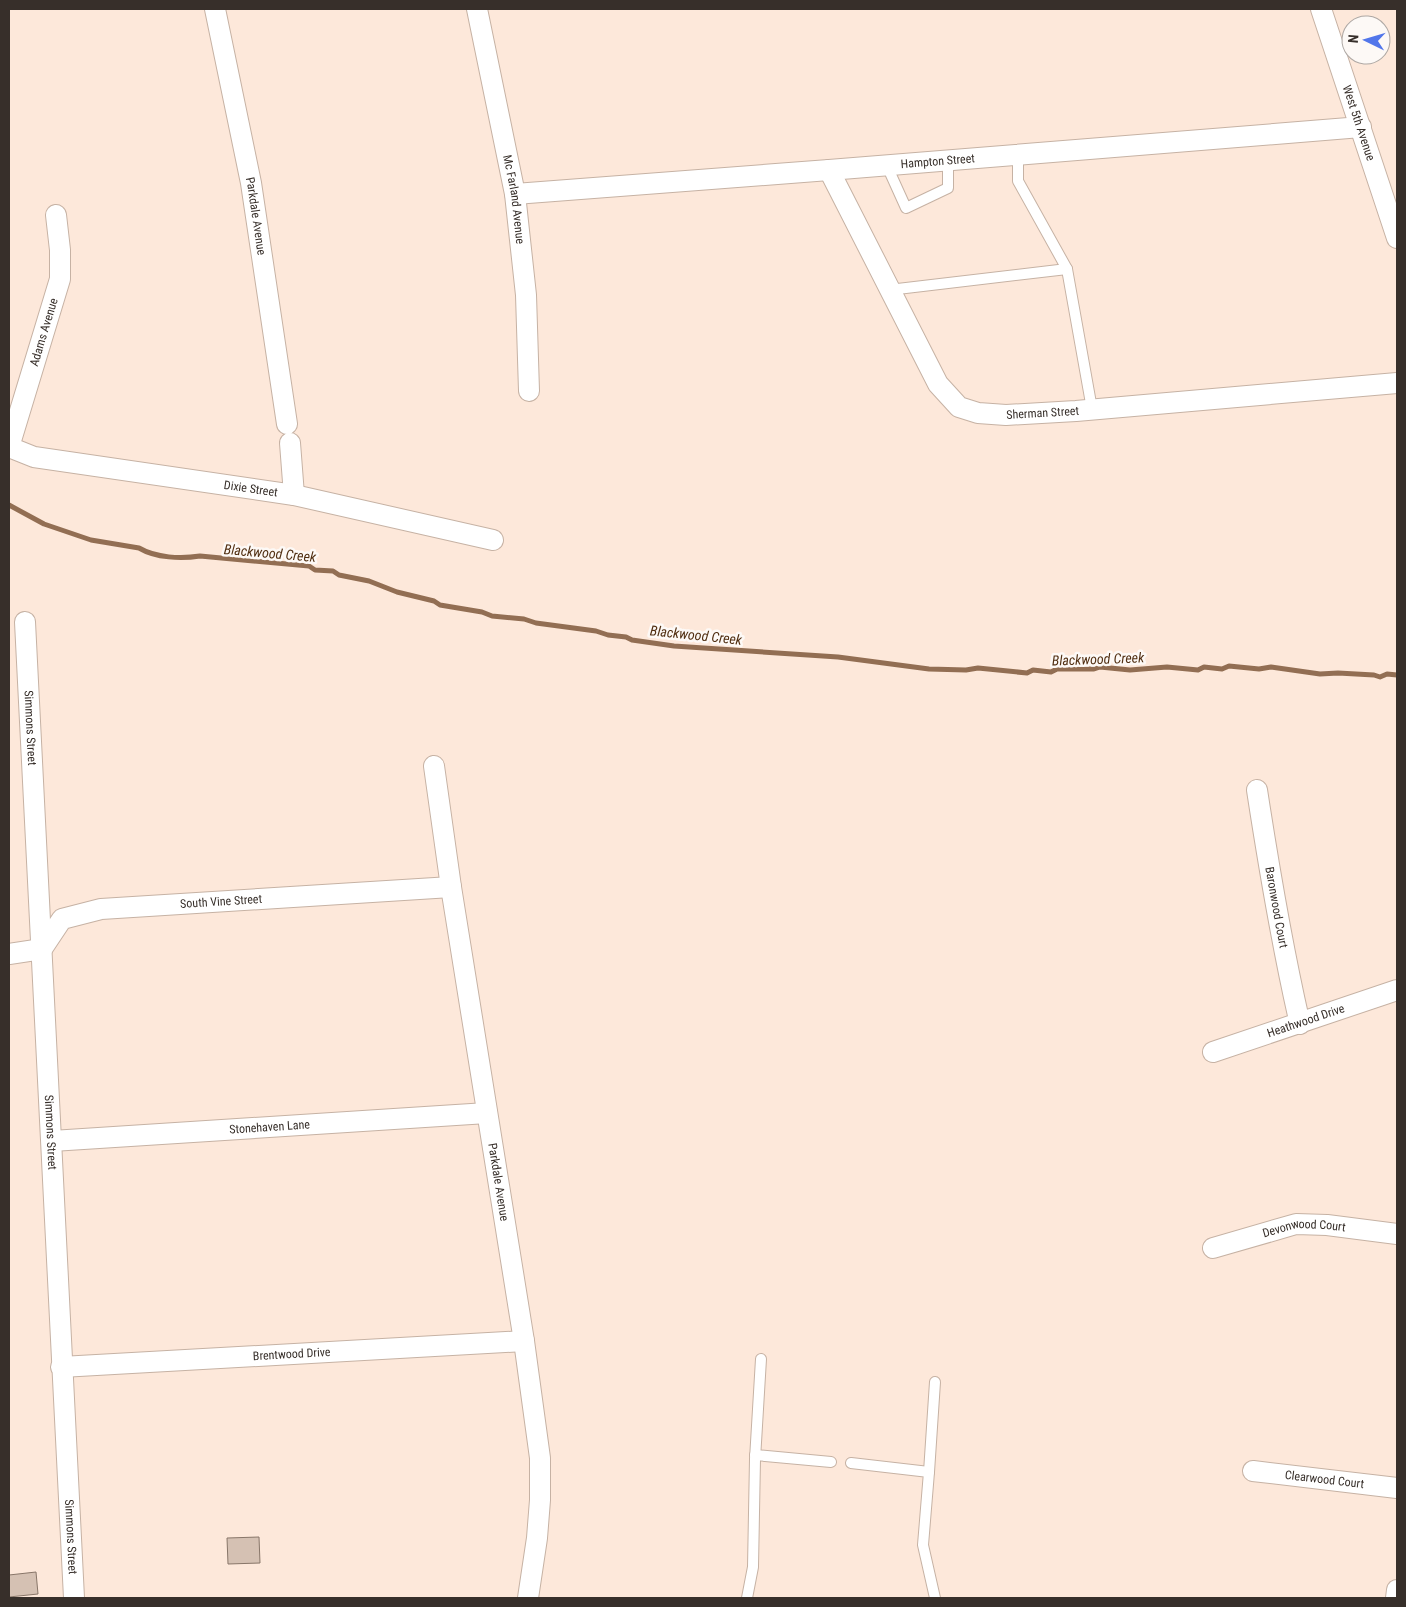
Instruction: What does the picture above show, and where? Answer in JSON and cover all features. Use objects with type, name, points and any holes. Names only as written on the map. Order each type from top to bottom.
[{"type":"street","name":"Parkdale Avenue","points":[[214,9],[251,183],[289,434],[294,495]]},
{"type":"street","name":"Mc Farland Avenue","points":[[477,9],[515,194],[526,296],[529,391]]},
{"type":"street","name":"West 5th Avenue","points":[[1321,9],[1397,238]]},
{"type":"street","name":"Hampton Street","points":[[515,194],[1361,127]]},
{"type":"street","name":"Sherman Street","points":[[829,170],[938,384],[958,407],[978,413],[1006,415],[1397,382]]},
{"type":"street","name":"Adams Avenue","points":[[9,447],[60,279],[60,250],[56,215]]},
{"type":"street","name":"Dixie Street","points":[[9,447],[34,457],[294,495],[493,540]]},
{"type":"street","name":"Simmons Street","points":[[25,622],[74,1598]]},
{"type":"street","name":"Parkdale Avenue","points":[[434,766],[524,1341],[540,1458],[540,1500],[537,1538],[528,1598]]},
{"type":"street","name":"Baronwood Court","points":[[1257,790],[1274,899],[1300,1024]]},
{"type":"street","name":"South Vine Street","points":[[42,949],[62,920],[101,909],[452,887]]},
{"type":"street","points":[[9,954],[42,949]]},
{"type":"street","name":"Heathwood Drive","points":[[1213,1052],[1397,990]]},
{"type":"street","name":"Stonehaven Lane","points":[[52,1141],[487,1113]]},
{"type":"street","name":"Devonwood Court","points":[[1213,1248],[1296,1224],[1327,1225],[1397,1234]]},
{"type":"street","name":"Brentwood Drive","points":[[61,1367],[524,1341]]},
{"type":"street","name":"Clearwood Court","points":[[1253,1471],[1397,1488]]},
{"type":"street","points":[[1396,1598],[1397,1590]]},
{"type":"lane","points":[[1018,155],[1018,181],[1067,269],[1092,409]]},
{"type":"lane","points":[[887,166],[906,208],[948,188],[948,161]]},
{"type":"lane","points":[[889,290],[1067,269]]},
{"type":"lane","points":[[747,1598],[753,1567],[755,1455],[761,1359]]},
{"type":"lane","points":[[935,1382],[923,1545],[935,1598]]},
{"type":"lane","points":[[755,1455],[831,1462]]},
{"type":"lane","points":[[852,1463],[929,1472]]},
{"type":"building","points":[[259,1537],[260,1563],[228,1564],[227,1538]]},
{"type":"building","points":[[36,1572],[38,1594],[9,1597],[9,1575]]},
{"type":"waterway","name":"Blackwood Creek","points":[[9,505],[44,524],[91,540],[139,548],[161,556],[200,556],[309,566],[315,570],[333,571],[339,575],[369,581],[397,592],[434,601],[440,605],[482,612],[492,616],[524,619],[536,623],[596,631],[632,640],[674,646],[838,657],[929,669],[966,670],[978,668],[1027,673],[1033,670],[1051,672],[1057,669],[1094,669],[1100,667],[1130,670],[1167,667],[1198,670],[1204,667],[1222,669],[1229,666],[1259,669],[1271,667],[1320,674],[1338,673],[1380,677],[1387,674],[1397,675]]}]
